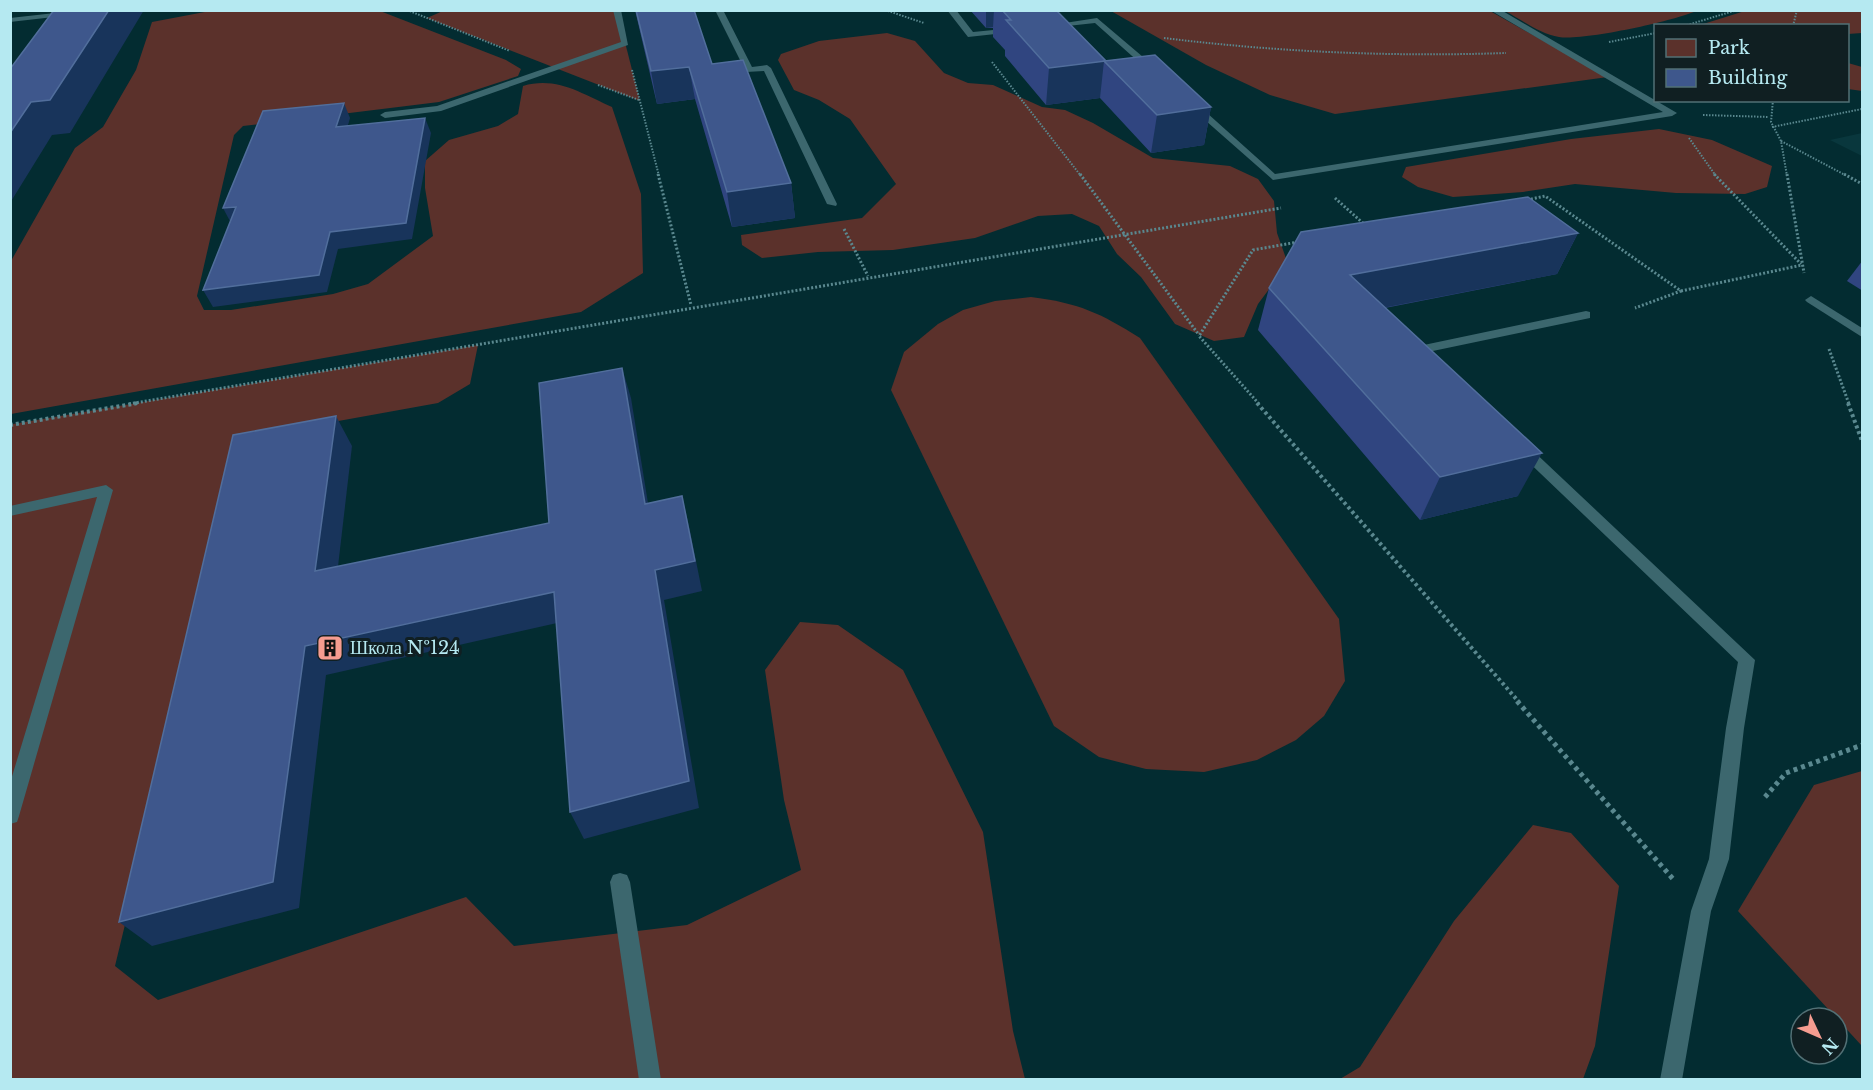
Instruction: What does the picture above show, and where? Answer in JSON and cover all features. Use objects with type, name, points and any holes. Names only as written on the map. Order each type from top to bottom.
[{"type":"lane","points":[[10,20],[111,10]]},
{"type":"lane","points":[[385,115],[438,109],[625,43],[617,10]]},
{"type":"lane","points":[[719,10],[749,70],[767,68],[831,204]]},
{"type":"lane","points":[[951,10],[971,35],[1028,28]]},
{"type":"lane","points":[[1086,10],[1162,78]]},
{"type":"lane","points":[[1494,10],[1672,113]]},
{"type":"lane","points":[[1040,27],[1096,20]]},
{"type":"lane","points":[[1188,101],[1273,177],[1672,113]]},
{"type":"lane","points":[[1811,300],[1863,333]]},
{"type":"lane","points":[[1436,366],[1419,350],[1586,315]]},
{"type":"lane","points":[[1511,438],[1747,660],[1735,728],[1719,859],[1701,911],[1671,1080]]},
{"type":"lane","points":[[10,511],[106,490],[10,816]]},
{"type":"lane","points":[[620,882],[650,1080]]},
{"type":"path","points":[[1691,24],[1737,10]]},
{"type":"path","points":[[971,35],[1126,234],[1199,336],[1701,911]]},
{"type":"path","points":[[1160,38],[1319,52],[1464,55],[1562,50]]},
{"type":"path","points":[[625,43],[691,305]]},
{"type":"path","points":[[1772,127],[1863,109]]},
{"type":"path","points":[[1672,113],[1769,117]]},
{"type":"path","points":[[1635,308],[1681,291],[1802,265],[1712,172],[1672,113]]},
{"type":"path","points":[[1781,141],[1863,184]]},
{"type":"path","points":[[1305,172],[1371,230],[1359,232]]},
{"type":"path","points":[[1522,201],[1545,196],[1681,291]]},
{"type":"path","points":[[1325,201],[1337,200]]},
{"type":"path","points":[[831,204],[868,276]]},
{"type":"path","points":[[10,425],[478,345],[691,305],[1290,207]]},
{"type":"path","points":[[1199,336],[1253,250],[1300,242]]},
{"type":"path","points":[[1720,847],[1786,773],[1863,745]]},
{"type":"shaded area","points":[[1862,133],[1862,156],[1830,140]]},
{"type":"green space","points":[[445,10],[617,11],[640,101],[427,18]]},
{"type":"green space","points":[[1748,10],[1862,11],[1862,33],[1849,34],[1849,24],[1703,24]]},
{"type":"green space","points":[[210,11],[380,11],[506,60],[521,69],[518,76],[439,102],[243,126],[234,135],[197,296],[204,310],[231,310],[333,294],[368,284],[433,236],[425,188],[425,161],[449,140],[498,126],[518,114],[523,86],[535,83],[569,88],[612,107],[641,194],[643,273],[581,312],[11,414],[11,261],[75,148],[103,127],[136,70],[152,22]]},
{"type":"green space","points":[[1111,11],[1490,11],[1608,77],[1335,114],[1270,95],[1206,65]]},
{"type":"green space","points":[[1505,11],[1696,11],[1628,29],[1587,36],[1559,37],[1545,33]]},
{"type":"green space","points":[[887,33],[915,41],[944,73],[968,83],[993,85],[1042,107],[1065,110],[1093,123],[1153,158],[1230,166],[1258,179],[1274,201],[1277,233],[1288,264],[1258,304],[1244,337],[1214,341],[1175,324],[1141,277],[1117,254],[1099,226],[1072,214],[1038,216],[975,238],[893,250],[818,252],[762,258],[742,245],[741,235],[862,218],[896,184],[850,119],[819,100],[794,90],[778,60],[781,54],[819,41]]},
{"type":"green space","points":[[1849,63],[1862,67],[1862,91],[1849,89]]},
{"type":"green space","points":[[1659,129],[1712,140],[1772,166],[1767,187],[1745,194],[1676,193],[1575,184],[1523,192],[1453,197],[1418,187],[1402,177],[1406,167],[1571,139]]},
{"type":"green space","points":[[1031,297],[1063,302],[1088,310],[1140,338],[1339,619],[1345,681],[1324,716],[1296,740],[1257,760],[1204,772],[1146,769],[1099,757],[1054,726],[891,390],[904,352],[938,324],[963,310],[995,301]]},
{"type":"green space","points":[[478,345],[470,384],[438,403],[272,433],[238,457],[115,966],[158,1000],[466,897],[514,946],[687,925],[801,870],[784,800],[765,670],[800,622],[838,625],[903,670],[983,832],[1013,1031],[1025,1079],[11,1080],[11,427],[13,424]]},
{"type":"green space","points":[[1862,771],[1862,1046],[1849,1032],[1849,1006],[1825,1006],[1738,911],[1814,785]]},
{"type":"green space","points":[[1533,825],[1571,833],[1619,886],[1595,1046],[1583,1079],[1340,1079],[1360,1067],[1454,921]]},
{"type":"building","points":[[54,10],[109,10],[50,100],[31,102],[10,133],[10,69]]},
{"type":"building","points":[[636,10],[694,10],[712,64],[743,60],[791,183],[727,192],[689,67],[651,71]]},
{"type":"building","points":[[1002,10],[1056,10],[1106,61],[1049,68],[1006,20],[1011,20]]},
{"type":"building","points":[[1155,55],[1211,107],[1157,115],[1104,61]]},
{"type":"building","points":[[344,103],[336,127],[425,118],[406,223],[330,232],[319,275],[203,290],[236,207],[223,208],[263,111]]},
{"type":"building","points":[[1528,197],[1578,233],[1350,275],[1542,453],[1440,477],[1269,288],[1301,232]]},
{"type":"building","name":"Школа №124","points":[[622,368],[645,504],[682,496],[695,561],[655,570],[689,781],[570,812],[554,592],[305,646],[273,882],[119,922],[233,435],[336,416],[315,571],[549,523],[539,383]]},
{"type":"place","name":"Школа №124","points":[[330,648]]}]
